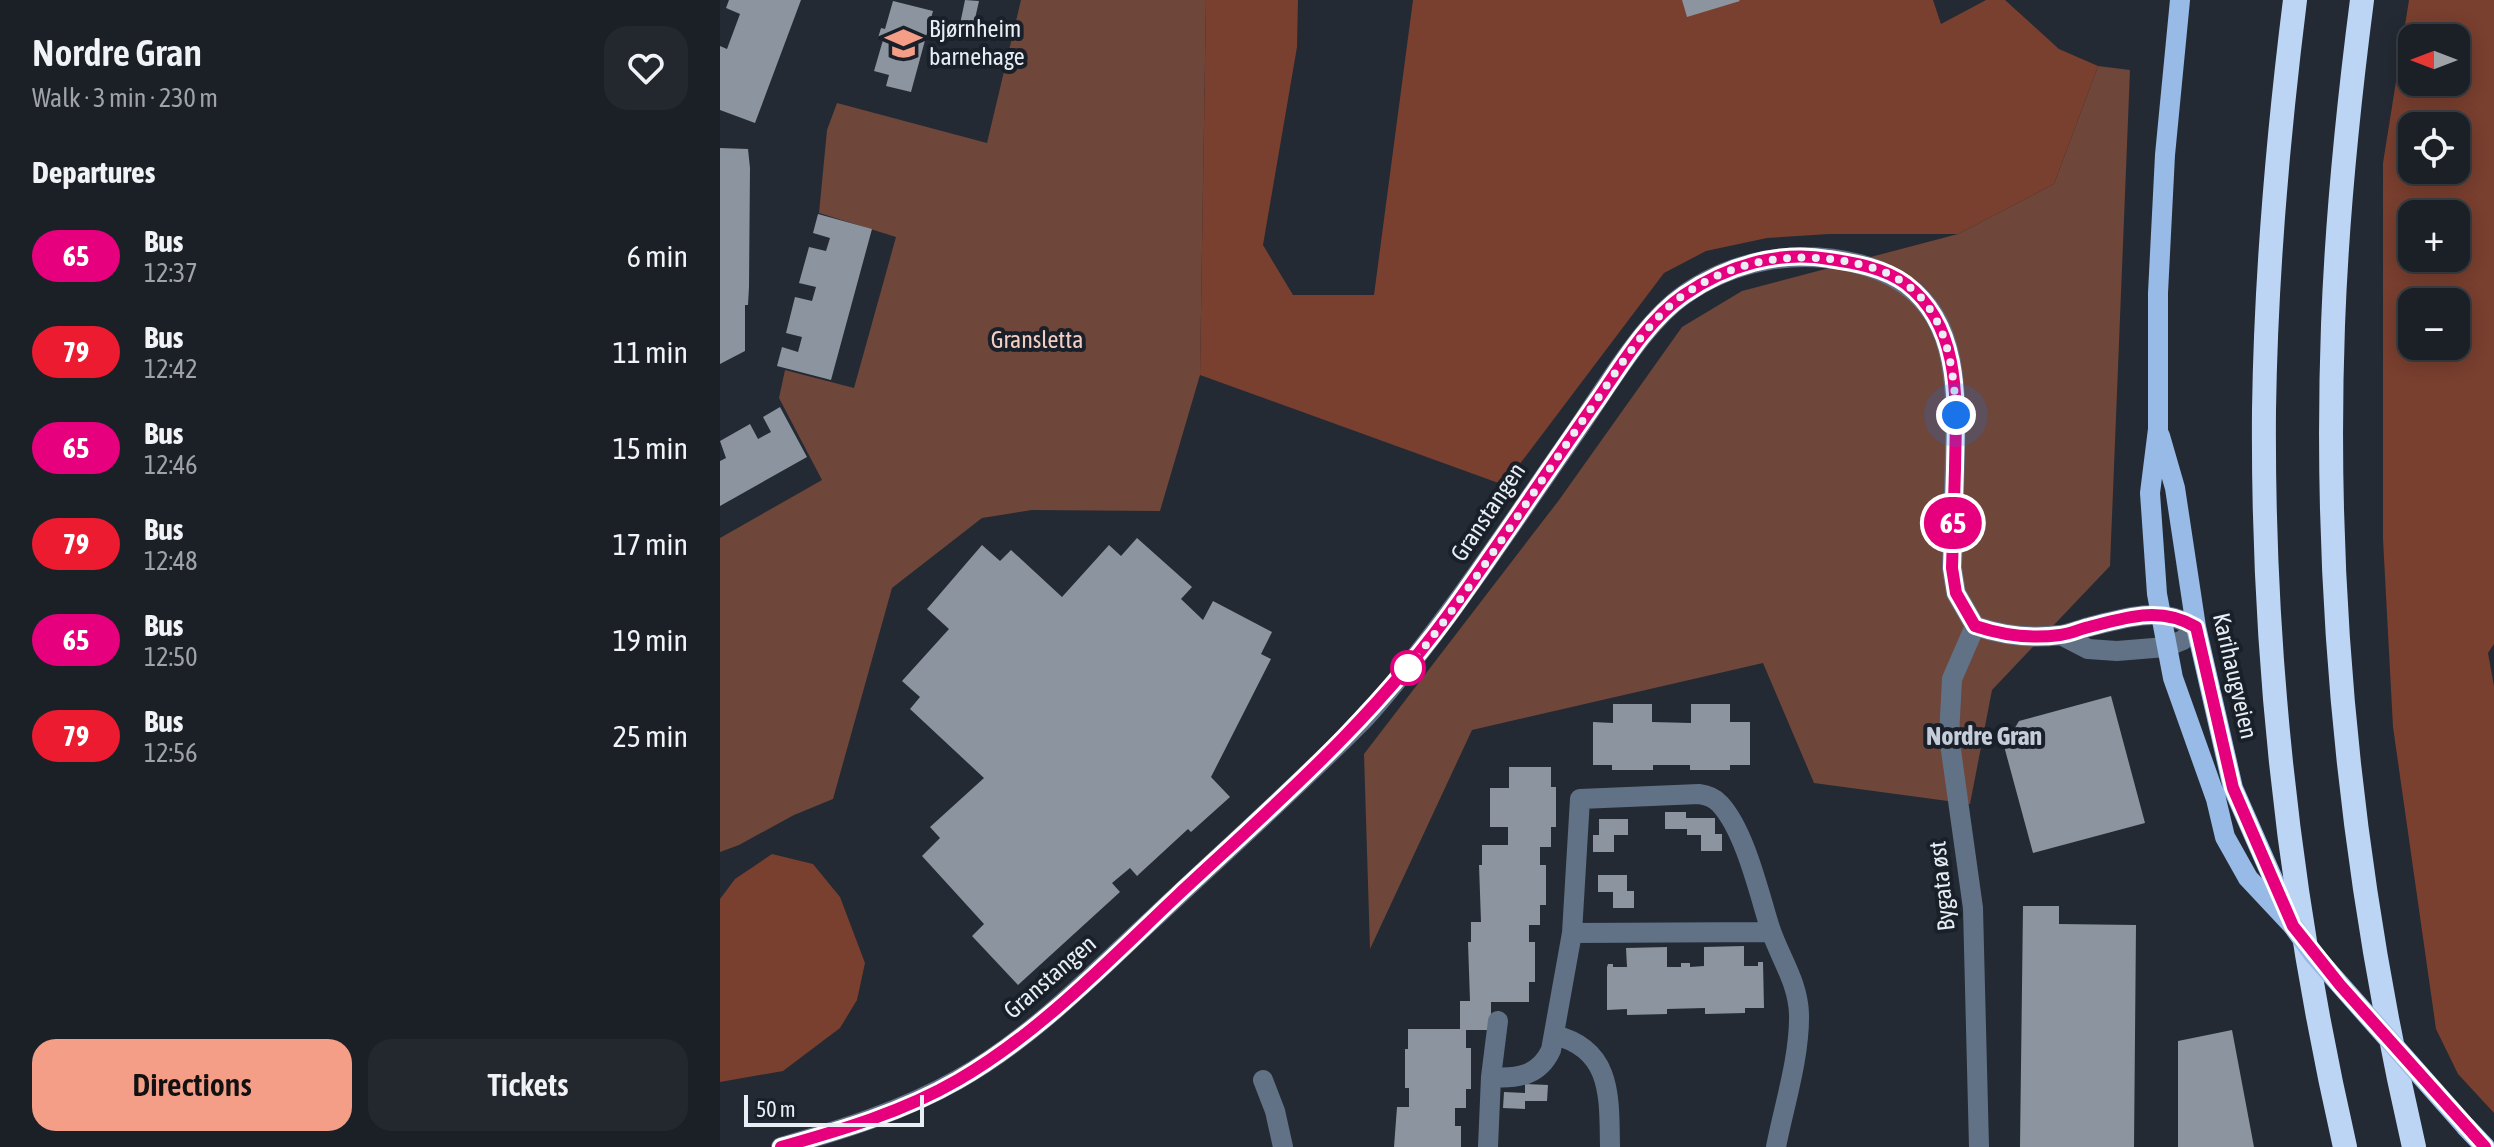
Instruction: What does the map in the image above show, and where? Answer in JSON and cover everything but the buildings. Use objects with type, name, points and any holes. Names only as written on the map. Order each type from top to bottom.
[{"type":"highway","points":[[2295,0],[2278,152],[2268,314],[2264,409],[2268,583],[2285,792],[2300,910],[2345,1147]]},
{"type":"highway","points":[[2362,0],[2344,163],[2333,325],[2335,577],[2345,738],[2355,814],[2378,972],[2414,1147]]},
{"type":"main road","name":"Karihaugveien","points":[[2180,0],[2165,155],[2158,293],[2158,429],[2150,493],[2160,614],[2166,647],[2182,706],[2216,799],[2225,837],[2248,878],[2485,1147]]},
{"type":"main road","name":"Karihaugveien","points":[[2158,429],[2175,488],[2196,627],[2233,788],[2293,926]]},
{"type":"street","name":"Granstangen","points":[[781,1147],[873,1118],[960,1079],[1008,1047],[1078,988],[1366,717],[1399,680],[1460,599],[1615,374],[1657,321],[1679,298],[1734,268],[1788,258],[1818,257],[1878,269],[1903,282],[1920,297],[1935,318],[1944,336],[1954,373],[1956,415],[1952,568],[1956,593],[1975,626]]},
{"type":"street","points":[[1975,626],[2003,635],[2061,635],[2114,621],[2160,614],[2179,616],[2196,627],[2183,640],[2166,647],[2117,651],[2088,649],[2061,635]]},
{"type":"street","name":"Bygata øst","points":[[1975,626],[1952,679],[1949,736],[1973,908],[1979,1147]]},
{"type":"street","points":[[1491,1077],[1515,1079],[1544,1065],[1554,1035],[1572,933],[1580,799],[1710,796],[1720,803],[1731,820],[1751,866],[1771,932],[1793,979],[1799,1014],[1798,1035],[1776,1147]]},
{"type":"street","points":[[1572,933],[1771,932]]},
{"type":"street","points":[[1488,1147],[1491,1077],[1498,1021]]},
{"type":"street","points":[[1554,1035],[1572,1039],[1600,1067],[1609,1100],[1610,1147]]},
{"type":"street","points":[[1263,1080],[1275,1111],[1283,1147]]},
{"type":"green space","name":"Gransletta","points":[[1021,0],[1206,0],[1200,375],[1160,511],[1032,510],[982,518],[892,588],[833,799],[720,852],[720,538],[822,480],[779,398],[785,370],[854,388],[896,237],[819,213],[827,130],[837,103],[987,143]]},
{"type":"green space","points":[[2098,66],[2130,70],[2110,566],[1992,690],[1970,804],[1814,783],[1763,663],[1472,730],[1370,949],[1364,754],[1559,500],[1682,327],[1742,291],[1958,234],[2054,184]]},
{"type":"shaded area","points":[[1206,0],[1298,0],[1297,47],[1263,245],[1293,295],[1374,295],[1413,0],[1933,0],[1941,24],[1986,0],[2005,0],[2059,49],[2098,66],[2054,184],[1958,234],[1829,234],[1767,238],[1706,251],[1664,273],[1504,485],[1200,375]]},
{"type":"shaded area","points":[[2409,0],[2494,0],[2494,644],[2488,653],[2494,686],[2494,1113],[2458,1074],[2436,1029],[2393,727],[2383,539],[2383,163],[2398,69],[2398,96],[2470,96],[2470,24],[2405,24]]},
{"type":"shaded area","points":[[772,854],[813,864],[840,897],[865,963],[857,1000],[840,1028],[783,1071],[720,1082],[720,899],[735,879]]},
{"type":"bus line","name":"65","points":[[781,1147],[837,1131],[934,1093],[1008,1047],[1078,988],[1327,757],[1399,680],[1460,599],[1615,374],[1679,298],[1734,268],[1764,260],[1818,257],[1878,269],[1903,282],[1920,297],[1944,336],[1954,373],[1956,415],[1952,568],[1956,593],[1975,626],[2003,635],[2061,635],[2114,621],[2160,614],[2179,616],[2196,627],[2233,788],[2293,926],[2313,954],[2485,1147]]},
{"type":"place","name":"Bjørnheim barnehage","points":[[903,43]]},
{"type":"district","name":"Nordre Gran","points":[[1984,736]]},
{"type":"route","points":[[1408,668],[1460,599],[1615,374],[1657,321],[1679,298],[1734,268],[1764,260],[1818,257],[1878,269],[1903,282],[1920,297],[1944,336],[1954,373],[1956,415]]}]
